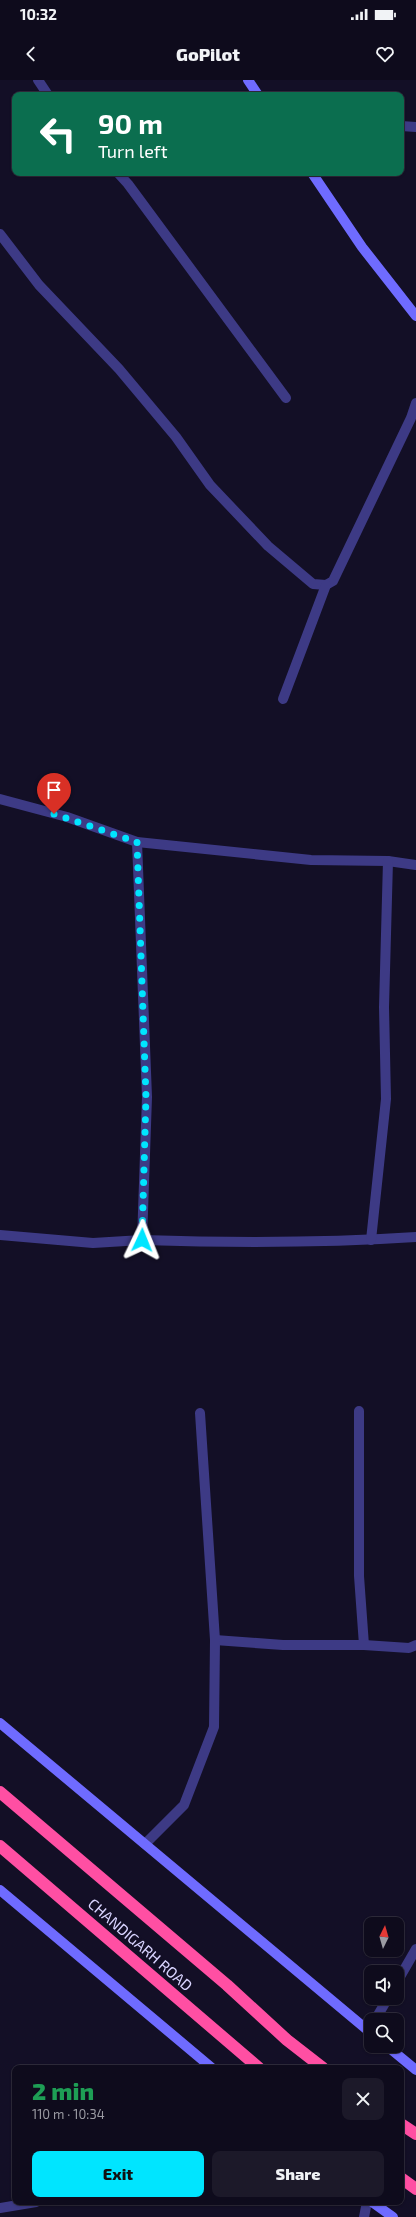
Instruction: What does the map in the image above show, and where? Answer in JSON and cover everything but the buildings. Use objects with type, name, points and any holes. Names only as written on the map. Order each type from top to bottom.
[{"type":"highway","points":[[0,1792],[227,1985],[287,2040],[319,2065]]},
{"type":"highway","name":"CHANDIGARH ROAD","points":[[0,1846],[256,2065]]},
{"type":"highway","points":[[404,2126],[416,2134]]},
{"type":"highway","points":[[404,2180],[416,2189]]},
{"type":"main road","points":[[248,80],[256,92]]},
{"type":"main road","points":[[314,176],[362,247],[416,316]]},
{"type":"main road","points":[[0,1723],[364,2025]]},
{"type":"main road","points":[[0,1890],[208,2065]]},
{"type":"main road","points":[[395,2053],[416,2070]]},
{"type":"main road","points":[[376,2205],[393,2217]]},
{"type":"street","points":[[38,80],[46,92]]},
{"type":"street","points":[[404,126],[416,127]]},
{"type":"street","points":[[120,176],[286,398]]},
{"type":"street","points":[[0,234],[38,285],[119,369],[172,431],[210,485],[268,546],[313,584],[326,585],[333,581],[411,418],[416,403]]},
{"type":"street","points":[[283,699],[326,585]]},
{"type":"street","points":[[0,799],[67,817],[137,842],[311,860],[388,861],[416,865]]},
{"type":"street","points":[[137,842],[146,1097],[142,1240]]},
{"type":"street","points":[[371,1240],[386,1099],[384,1007],[388,861]]},
{"type":"street","points":[[0,1235],[93,1243],[142,1240],[211,1242],[371,1240],[416,1237]]},
{"type":"street","points":[[145,1844],[184,1805],[214,1727],[215,1640],[200,1412]]},
{"type":"street","points":[[359,1412],[359,1576],[364,1645]]},
{"type":"street","points":[[215,1640],[283,1645],[364,1645],[409,1648],[416,1645]]},
{"type":"street","points":[[404,1970],[416,1949]]},
{"type":"street","points":[[0,2208],[18,2205]]},
{"type":"street","points":[[364,2217],[366,2205]]},
{"type":"route","points":[[54,814],[67,817],[137,842],[141,913],[146,1097],[142,1240]]}]
